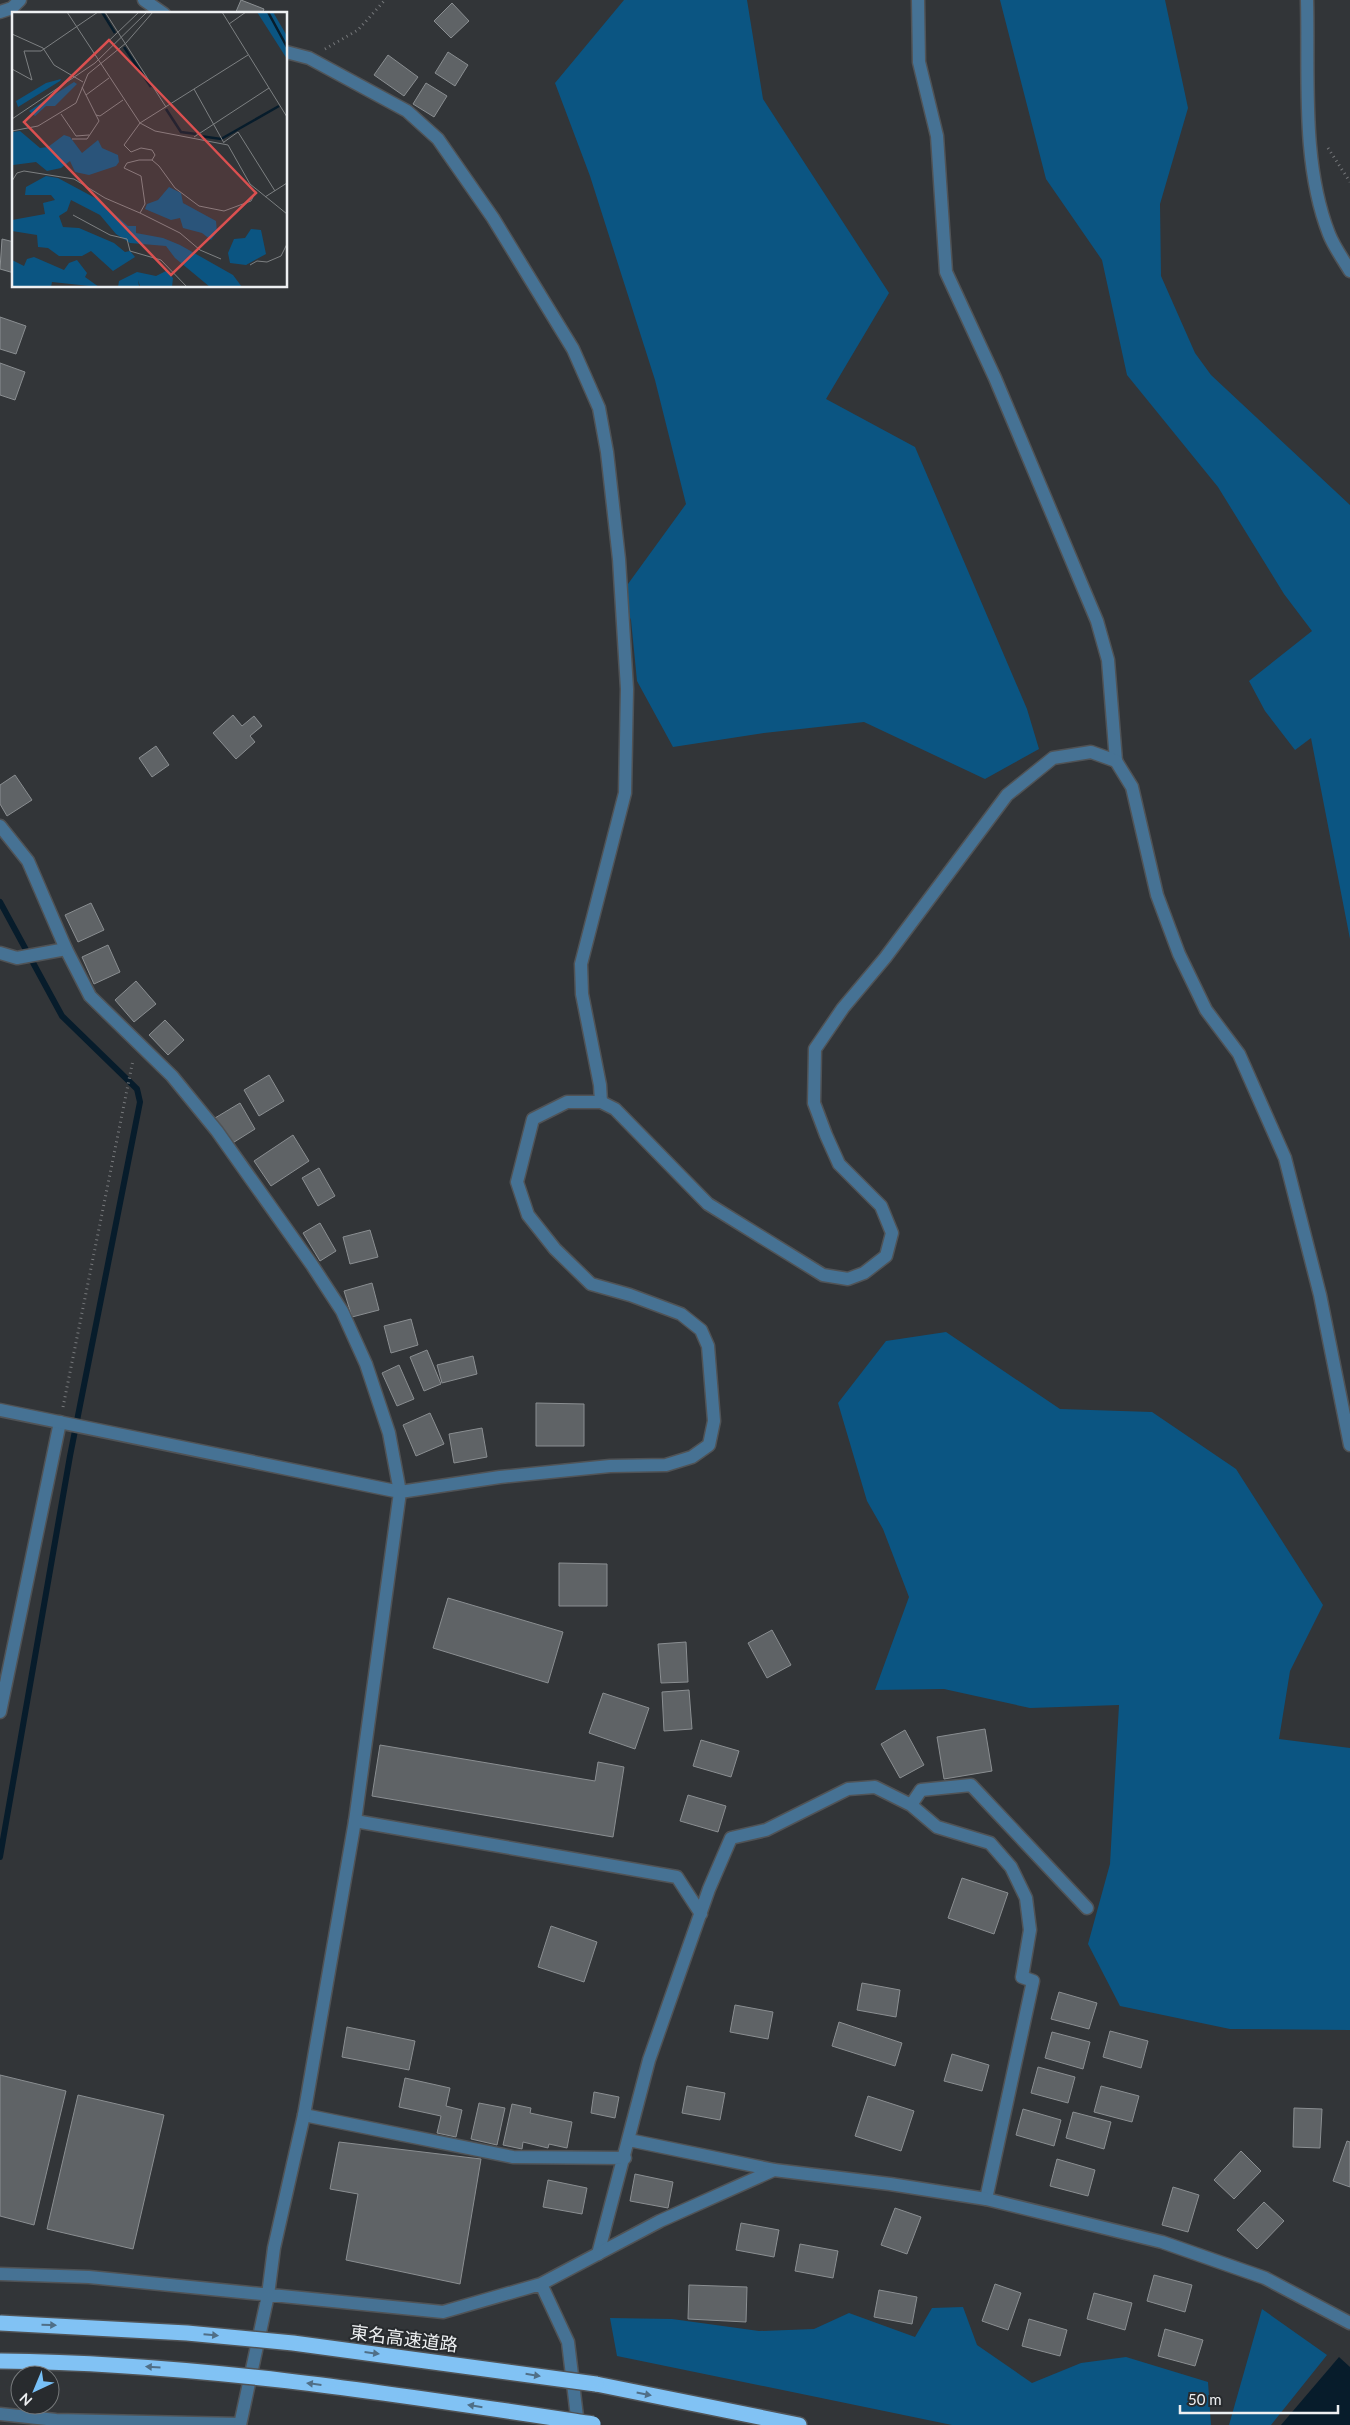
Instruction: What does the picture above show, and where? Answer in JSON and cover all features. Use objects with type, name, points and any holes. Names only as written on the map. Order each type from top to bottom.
[{"type":"highway","name":"東名高速道路","points":[[0,2323],[139,2330],[283,2342],[596,2384],[799,2425]]},
{"type":"highway","points":[[0,2361],[161,2368],[286,2380],[433,2399],[590,2425]]},
{"type":"street","points":[[0,12],[12,8],[20,0]]},
{"type":"street","points":[[144,0],[161,12]]},
{"type":"street","points":[[918,0],[919,62],[937,136],[946,272],[965,318],[995,378],[1097,621],[1108,660],[1116,761],[1132,787],[1157,895],[1179,954],[1206,1010],[1239,1054],[1286,1158],[1320,1295],[1350,1445]]},
{"type":"street","points":[[1307,0],[1307,98],[1311,147],[1319,199],[1330,236],[1350,271]]},
{"type":"street","points":[[288,53],[309,58],[407,111],[438,138],[493,218],[573,349],[599,408],[607,452],[619,559],[627,688],[625,794],[581,964],[582,994],[600,1085],[601,1102]]},
{"type":"street","points":[[0,1410],[400,1492],[500,1477],[610,1466],[666,1465],[692,1457],[709,1445],[714,1421],[708,1346],[701,1330],[682,1314],[630,1295],[591,1284],[555,1249],[528,1214],[517,1182],[532,1119],[567,1102],[601,1102],[615,1109],[634,1127],[708,1204],[823,1274],[848,1279],[864,1273],[886,1256],[892,1233],[881,1206],[839,1164],[826,1135],[814,1103],[815,1049],[843,1008],[885,958],[1007,794],[1053,758],[1091,752],[1116,761]]},
{"type":"street","points":[[0,826],[28,861],[66,950],[90,996],[172,1076],[216,1131],[312,1265],[342,1311],[366,1364],[389,1433],[400,1492],[376,1684],[355,1821],[304,2115],[274,2248],[268,2295],[240,2425],[56,2420],[0,2414]]},
{"type":"street","points":[[0,953],[17,958],[66,950]]},
{"type":"street","points":[[0,1712],[61,1423]]},
{"type":"street","points":[[911,1805],[921,1790],[971,1785],[1087,1908]]},
{"type":"street","points":[[598,2254],[625,2158],[649,2060],[701,1914],[731,1838],[766,1830],[848,1789],[875,1787],[911,1805],[938,1827],[990,1843],[1011,1867],[1026,1898],[1030,1930],[1022,1977],[1033,1981],[986,2199]]},
{"type":"street","points":[[355,1821],[677,1877],[701,1914]]},
{"type":"street","points":[[304,2115],[513,2157],[625,2158]]},
{"type":"street","points":[[629,2140],[774,2170],[890,2184],[986,2199],[1162,2242],[1264,2278],[1350,2323]]},
{"type":"street","points":[[0,2274],[89,2278],[443,2312],[541,2284],[660,2221],[774,2170]]},
{"type":"street","points":[[541,2284],[568,2342],[590,2425]]},
{"type":"path","points":[[309,58],[358,30],[385,0]]},
{"type":"path","points":[[61,1423],[130,1076]]},
{"type":"shaded area","points":[[624,0],[747,0],[763,99],[889,293],[826,399],[915,447],[1027,709],[1039,749],[985,779],[864,722],[764,733],[673,747],[637,681],[631,620],[620,595],[686,504],[655,380],[590,176],[555,83]]},
{"type":"shaded area","points":[[1000,0],[1165,0],[1188,108],[1160,204],[1161,276],[1195,353],[1211,375],[1350,505],[1350,939],[1311,738],[1295,750],[1265,711],[1249,681],[1312,631],[1284,594],[1218,487],[1127,375],[1102,260],[1046,179]]},
{"type":"shaded area","points":[[946,1332],[1060,1409],[1152,1412],[1236,1469],[1323,1605],[1290,1671],[1279,1739],[1350,1748],[1350,2030],[1230,2029],[1120,2006],[1088,1944],[1110,1864],[1119,1705],[1030,1708],[944,1689],[875,1690],[909,1597],[883,1529],[867,1501],[838,1403],[886,1341]]},
{"type":"shaded area","points":[[963,2307],[977,2345],[1032,2383],[1081,2363],[1126,2357],[1208,2382],[1211,2425],[952,2425],[617,2356],[610,2318],[672,2319],[759,2331],[814,2329],[849,2313],[915,2337],[932,2308]]},
{"type":"shaded area","points":[[1262,2309],[1327,2355],[1271,2425],[1229,2425]]},
{"type":"shaded area","points":[[1339,2357],[1350,2367],[1350,2425],[1281,2425]]},
{"type":"building","points":[[241,0],[264,9],[263,12],[236,12]]},
{"type":"building","points":[[452,3],[469,21],[451,38],[434,21]]},
{"type":"building","points":[[448,52],[468,65],[455,86],[435,73]]},
{"type":"building","points":[[388,55],[418,77],[404,96],[374,75]]},
{"type":"building","points":[[426,83],[447,96],[434,117],[413,104]]},
{"type":"building","points":[[2,239],[12,242],[12,272],[0,269]]},
{"type":"building","points":[[0,317],[26,326],[16,354],[0,349]]},
{"type":"building","points":[[0,363],[25,372],[15,400],[0,395]]},
{"type":"building","points":[[233,715],[242,726],[254,716],[262,726],[250,736],[255,742],[236,759],[213,733]]},
{"type":"building","points":[[156,746],[169,765],[152,777],[139,758]]},
{"type":"building","points":[[15,775],[32,800],[7,816],[0,804],[0,785]]},
{"type":"building","points":[[91,903],[104,930],[78,942],[65,915]]},
{"type":"building","points":[[108,945],[120,972],[94,984],[82,957]]},
{"type":"building","points":[[136,981],[156,1004],[134,1022],[115,1000]]},
{"type":"building","points":[[165,1020],[184,1040],[168,1055],[149,1035]]},
{"type":"building","points":[[269,1075],[284,1101],[259,1116],[244,1090]]},
{"type":"building","points":[[240,1103],[255,1129],[231,1144],[215,1118]]},
{"type":"building","points":[[293,1135],[309,1161],[271,1186],[254,1161]]},
{"type":"building","points":[[319,1168],[335,1196],[318,1206],[302,1178]]},
{"type":"building","points":[[320,1223],[336,1251],[320,1261],[303,1233]]},
{"type":"building","points":[[370,1230],[378,1257],[350,1264],[343,1237]]},
{"type":"building","points":[[372,1283],[379,1310],[352,1317],[344,1291]]},
{"type":"building","points":[[411,1319],[418,1345],[391,1353],[384,1326]]},
{"type":"building","points":[[427,1350],[441,1384],[424,1391],[410,1357]]},
{"type":"building","points":[[473,1356],[477,1374],[442,1383],[437,1365]]},
{"type":"building","points":[[399,1365],[414,1399],[397,1406],[382,1373]]},
{"type":"building","points":[[536,1403],[584,1404],[584,1446],[536,1446]]},
{"type":"building","points":[[430,1413],[444,1444],[416,1456],[403,1425]]},
{"type":"building","points":[[482,1428],[487,1457],[454,1463],[449,1434]]},
{"type":"building","points":[[559,1563],[607,1564],[607,1606],[559,1606]]},
{"type":"building","points":[[448,1598],[563,1632],[548,1683],[433,1648]]},
{"type":"building","points":[[772,1630],[791,1665],[767,1678],[748,1643]]},
{"type":"building","points":[[686,1642],[688,1682],[661,1683],[658,1644]]},
{"type":"building","points":[[689,1690],[692,1729],[664,1731],[662,1692]]},
{"type":"building","points":[[603,1693],[649,1708],[635,1749],[589,1733]]},
{"type":"building","points":[[985,1729],[992,1771],[944,1779],[937,1737]]},
{"type":"building","points":[[905,1730],[924,1765],[900,1778],[881,1744]]},
{"type":"building","points":[[701,1740],[739,1751],[731,1777],[693,1766]]},
{"type":"building","points":[[380,1745],[595,1781],[598,1762],[624,1767],[613,1837],[372,1796]]},
{"type":"building","points":[[688,1795],[726,1806],[718,1832],[680,1821]]},
{"type":"building","points":[[962,1878],[1008,1893],[994,1934],[948,1918]]},
{"type":"building","points":[[551,1926],[597,1942],[584,1982],[538,1967]]},
{"type":"building","points":[[862,1983],[900,1990],[896,2017],[857,2010]]},
{"type":"building","points":[[1059,1992],[1097,2003],[1089,2029],[1051,2019]]},
{"type":"building","points":[[735,2005],[773,2012],[768,2039],[730,2032]]},
{"type":"building","points":[[839,2022],[902,2043],[895,2066],[832,2046]]},
{"type":"building","points":[[347,2027],[415,2041],[409,2070],[342,2057]]},
{"type":"building","points":[[1110,2031],[1148,2041],[1141,2068],[1103,2057]]},
{"type":"building","points":[[1052,2032],[1090,2042],[1083,2069],[1045,2058]]},
{"type":"building","points":[[952,2054],[989,2065],[982,2091],[944,2081]]},
{"type":"building","points":[[1038,2067],[1075,2077],[1068,2103],[1031,2093]]},
{"type":"building","points":[[0,2075],[66,2091],[34,2225],[0,2216]]},
{"type":"building","points":[[405,2078],[450,2088],[446,2106],[462,2110],[456,2137],[437,2133],[441,2116],[399,2107]]},
{"type":"building","points":[[687,2086],[725,2093],[720,2120],[682,2113]]},
{"type":"building","points":[[1101,2086],[1139,2096],[1132,2122],[1094,2112]]},
{"type":"building","points":[[594,2092],[619,2097],[615,2118],[591,2113]]},
{"type":"building","points":[[78,2095],[164,2115],[133,2249],[47,2229]]},
{"type":"building","points":[[868,2096],[914,2111],[901,2151],[855,2136]]},
{"type":"building","points":[[479,2103],[505,2108],[497,2145],[471,2139]]},
{"type":"building","points":[[512,2104],[531,2108],[530,2113],[572,2122],[567,2148],[549,2144],[548,2148],[523,2142],[522,2149],[503,2145]]},
{"type":"building","points":[[1294,2108],[1322,2109],[1320,2148],[1293,2147]]},
{"type":"building","points":[[1023,2109],[1061,2120],[1054,2146],[1016,2135]]},
{"type":"building","points":[[1073,2112],[1111,2122],[1104,2149],[1066,2138]]},
{"type":"building","points":[[1347,2141],[1350,2142],[1350,2187],[1333,2181]]},
{"type":"building","points":[[339,2142],[481,2159],[460,2284],[346,2260],[358,2194],[330,2189]]},
{"type":"building","points":[[1241,2151],[1261,2171],[1234,2199],[1214,2180]]},
{"type":"building","points":[[1057,2159],[1095,2170],[1088,2196],[1050,2186]]},
{"type":"building","points":[[635,2174],[673,2182],[668,2208],[630,2201]]},
{"type":"building","points":[[548,2180],[587,2188],[582,2214],[543,2207]]},
{"type":"building","points":[[1173,2187],[1199,2195],[1188,2232],[1162,2225]]},
{"type":"building","points":[[1264,2202],[1284,2221],[1257,2249],[1237,2230]]},
{"type":"building","points":[[895,2208],[921,2217],[907,2254],[881,2245]]},
{"type":"building","points":[[741,2223],[779,2230],[774,2257],[736,2250]]},
{"type":"building","points":[[800,2244],[838,2251],[833,2278],[795,2271]]},
{"type":"building","points":[[1154,2275],[1192,2285],[1185,2312],[1147,2301]]},
{"type":"building","points":[[995,2284],[1021,2293],[1008,2330],[982,2321]]},
{"type":"building","points":[[689,2285],[747,2287],[746,2322],[688,2319]]},
{"type":"building","points":[[879,2290],[917,2297],[912,2324],[874,2317]]},
{"type":"building","points":[[1094,2293],[1132,2303],[1125,2330],[1087,2319]]},
{"type":"building","points":[[1029,2319],[1067,2330],[1060,2356],[1022,2346]]},
{"type":"building","points":[[1165,2329],[1203,2340],[1195,2366],[1158,2356]]},
{"type":"waterway","points":[[0,902],[62,1016],[137,1089],[140,1102],[70,1456],[0,1857]]}]
